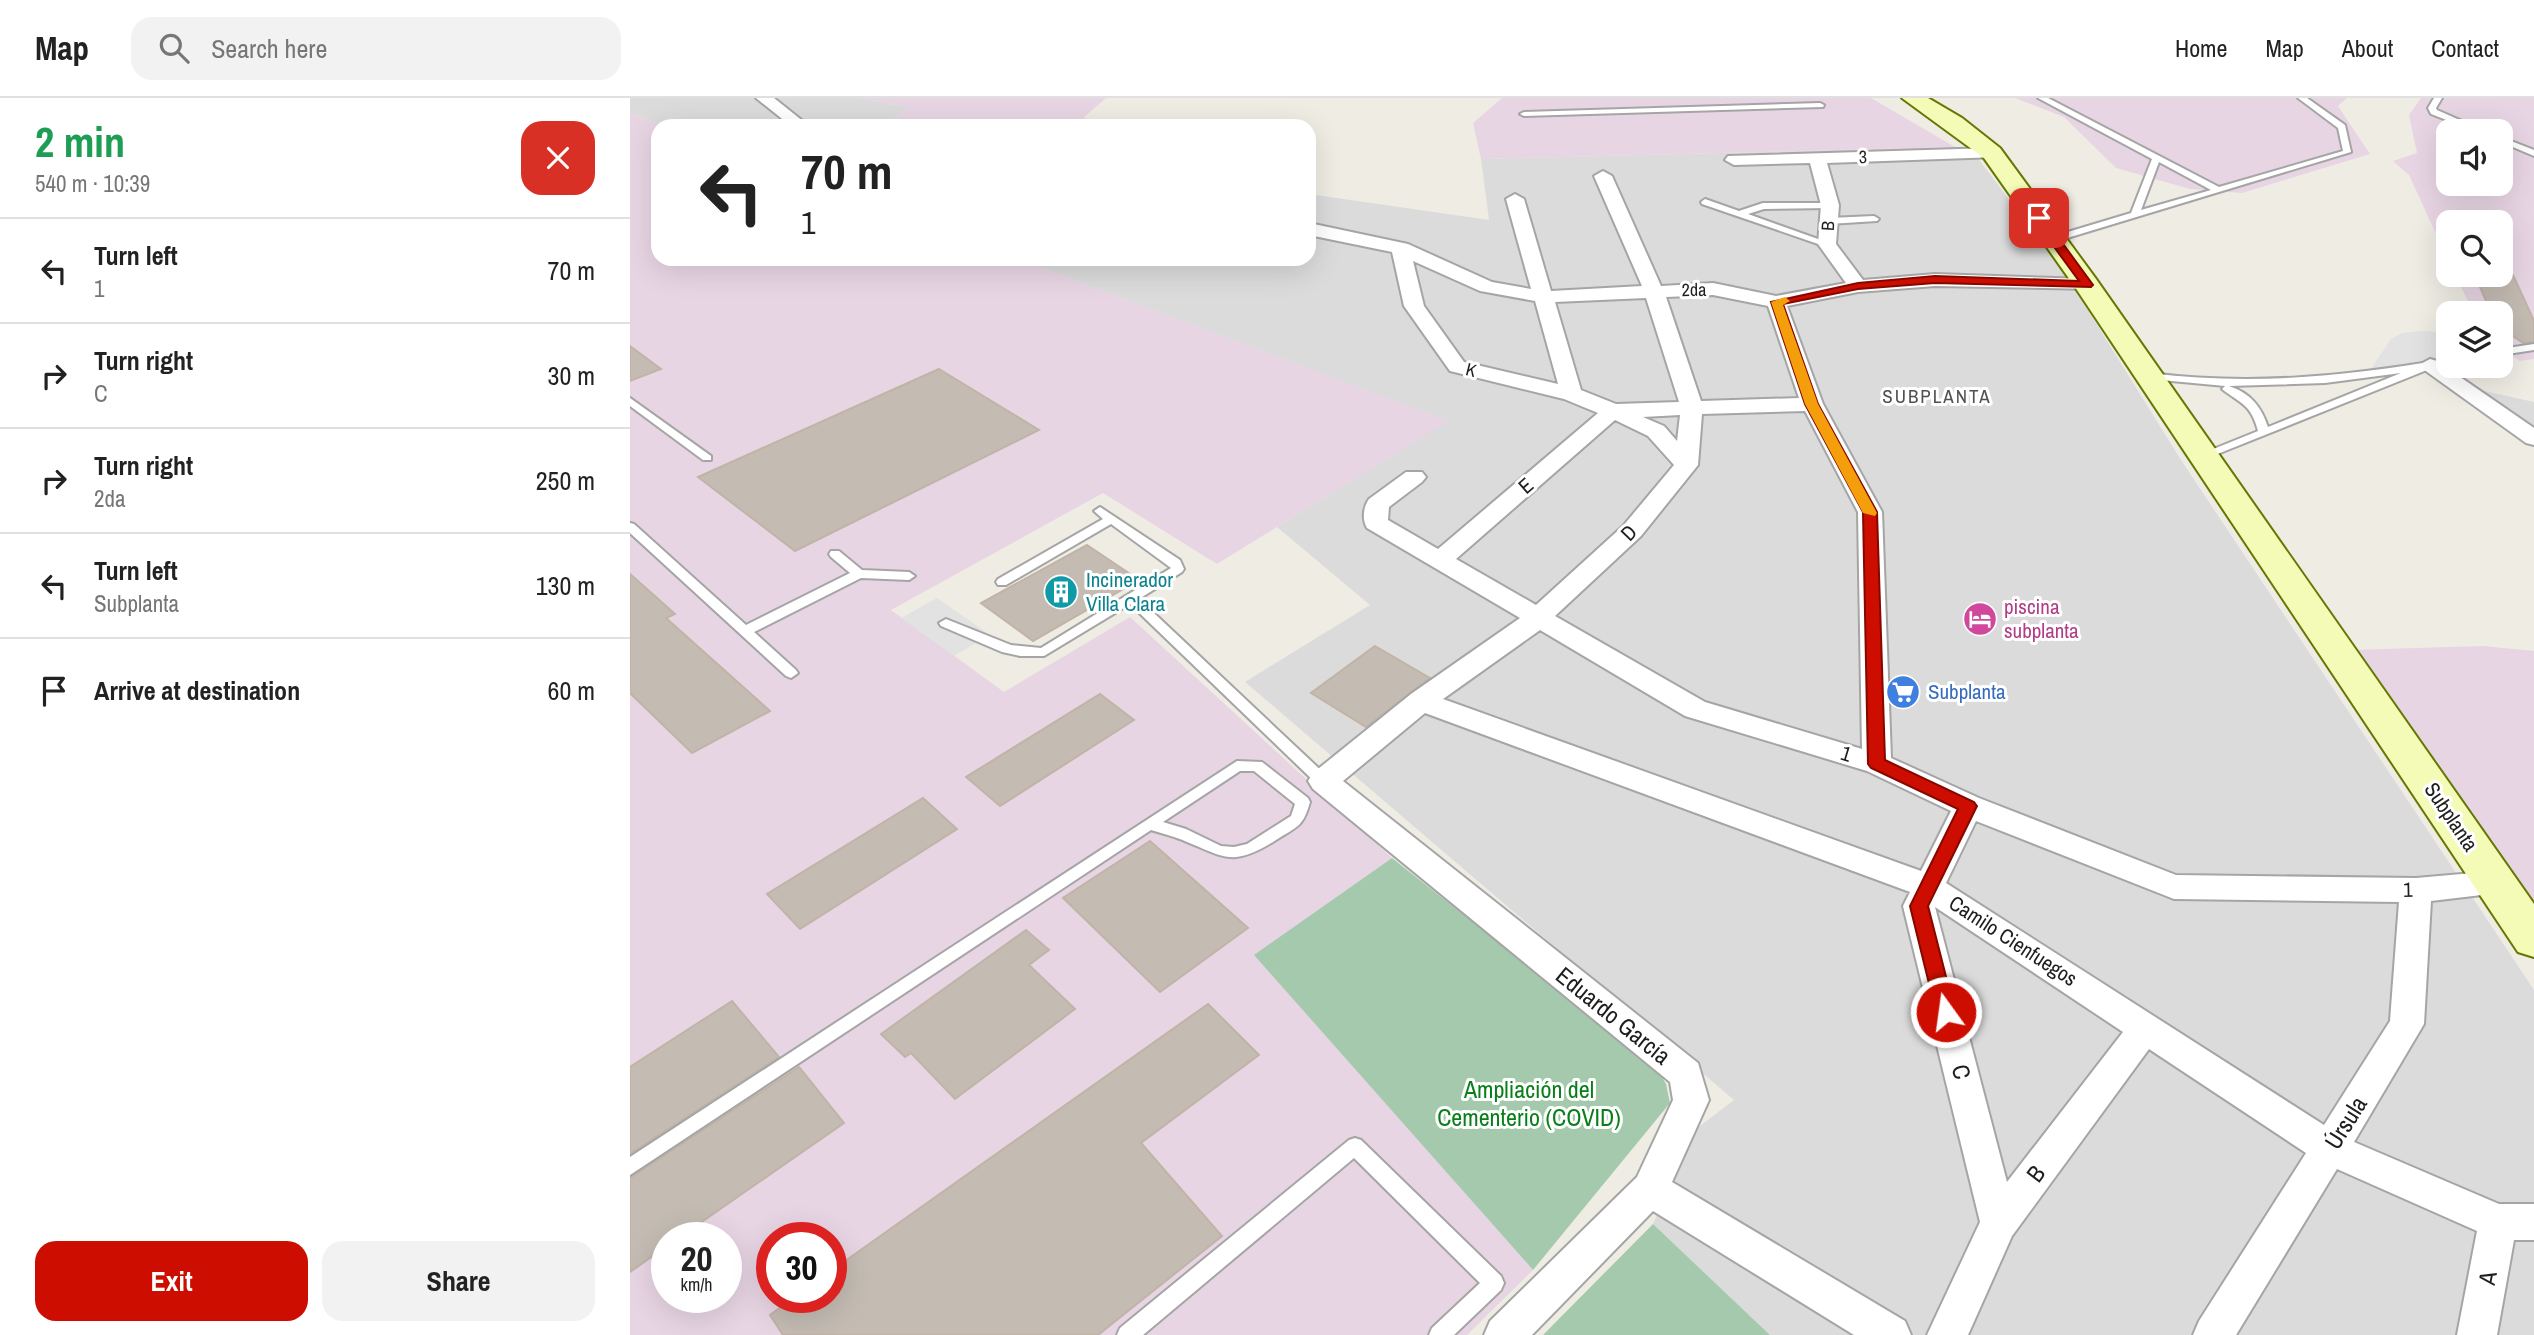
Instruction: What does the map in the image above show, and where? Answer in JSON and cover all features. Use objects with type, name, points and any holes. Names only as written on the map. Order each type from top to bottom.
[{"type":"street","points":[[764,98],[792,119]]},
{"type":"street","name":"Subplanta","points":[[1913,98],[1993,153],[2150,376],[2534,939]]},
{"type":"street","name":"3","points":[[1734,160],[1993,153]]},
{"type":"street","name":"B","points":[[1817,158],[1829,213],[1827,244],[1858,286]]},
{"type":"street","points":[[1603,176],[1654,292],[1692,408],[1686,465]]},
{"type":"street","points":[[1515,199],[1571,394]]},
{"type":"street","name":"2da","points":[[1316,230],[1401,248],[1487,287],[1543,297],[1713,289],[1776,302],[1858,286],[1935,280],[2087,285]]},
{"type":"street","name":"K","points":[[1401,248],[1414,306],[1457,367],[1571,394],[1612,411],[1656,432],[1686,465]]},
{"type":"street","points":[[1776,302],[1812,404],[1870,512],[1877,764]]},
{"type":"street","points":[[2458,378],[2534,438]]},
{"type":"street","name":"K","points":[[1612,411],[1812,404]]},
{"type":"street","name":"E","points":[[1440,560],[1612,411]]},
{"type":"street","name":"D","points":[[1323,781],[1421,701],[1537,619],[1632,531],[1686,465]]},
{"type":"street","name":"1","points":[[1414,477],[1377,504],[1376,523],[1695,709],[1877,764],[1968,806],[2174,887],[2416,890],[2496,883]]},
{"type":"street","name":"Camilo Cienfuegos","points":[[1421,701],[1927,886],[2147,1027],[2330,1149],[2516,1222]]},
{"type":"street","name":"Eduardo García","points":[[1323,781],[1686,1074],[1691,1100],[1650,1189]]},
{"type":"street","name":"C","points":[[1968,806],[1919,906],[1999,1223]]},
{"type":"street","name":"Úrsula","points":[[2213,1335],[2407,1024],[2416,890]]},
{"type":"street","name":"B","points":[[1947,1335],[1999,1223],[2147,1027]]},
{"type":"street","points":[[1504,1335],[1650,1189],[1891,1335]]},
{"type":"street","name":"A","points":[[2477,1335],[2516,1222]]},
{"type":"lane","points":[[1677,98],[1682,109]]},
{"type":"lane","points":[[2042,98],[2218,190]]},
{"type":"lane","points":[[2054,239],[2347,152],[2342,127],[2302,98]]},
{"type":"lane","points":[[2438,98],[2431,108],[2453,119]]},
{"type":"lane","points":[[1524,114],[1820,105]]},
{"type":"lane","points":[[2513,144],[2534,153]]},
{"type":"lane","points":[[2135,215],[2156,158]]},
{"type":"lane","points":[[1705,202],[1827,244]]},
{"type":"lane","points":[[1738,214],[1763,206],[1874,219]]},
{"type":"lane","points":[[2513,350],[2534,347]]},
{"type":"lane","points":[[2150,376],[2210,383],[2266,385],[2344,380],[2436,364]]},
{"type":"lane","points":[[2205,456],[2436,364]]},
{"type":"lane","points":[[2210,383],[2237,392],[2251,402],[2260,415],[2264,432]]},
{"type":"lane","points":[[631,402],[707,458]]},
{"type":"lane","points":[[946,623],[1020,653],[1044,652],[1178,569],[1176,563],[1106,515],[1002,582]]},
{"type":"lane","points":[[633,534],[791,673]]},
{"type":"lane","points":[[835,554],[859,574]]},
{"type":"lane","points":[[745,631],[859,574],[909,576]]},
{"type":"lane","points":[[1132,599],[1323,781]]},
{"type":"lane","points":[[630,1167],[1152,825],[1237,766],[1257,766],[1303,802],[1298,819],[1252,848],[1234,853],[1219,851],[1181,833],[1152,825]]},
{"type":"lane","points":[[1127,1335],[1355,1146],[1494,1283],[1439,1335]]},
{"type":"shaded area","points":[[630,98],[861,98],[907,107],[906,111],[893,119],[651,121],[630,113]]},
{"type":"shaded area","points":[[861,98],[1106,98],[1083,118],[1088,119],[893,119],[906,111],[907,107]]},
{"type":"shaded area","points":[[1502,98],[1871,98],[1955,147],[1481,159],[1473,123]]},
{"type":"shaded area","points":[[2015,98],[2347,98],[2338,106],[2370,154],[2242,193],[2190,189],[2116,168],[2064,117]]},
{"type":"shaded area","points":[[2421,98],[2534,98],[2534,359],[2520,361],[2513,356],[2513,301],[2468,301],[2461,287],[2513,287],[2513,210],[2436,210],[2436,234],[2409,175],[2393,161],[2417,153],[2409,115]]},
{"type":"shaded area","points":[[630,113],[651,121],[651,266],[1037,266],[1449,421],[1217,564],[1103,493],[891,610],[1004,692],[1130,617],[1392,858],[1255,955],[1533,1270],[1467,1335],[630,1335]]},
{"type":"shaded area","points":[[1955,147],[1977,157],[2066,275],[2181,460],[2534,990],[2534,1335],[1770,1335],[1653,1224],[1696,1129],[1734,1100],[1245,682],[1370,605],[1277,527],[1448,421],[1037,266],[1316,266],[1316,195],[1489,220],[1481,159]]},
{"type":"shaded area","points":[[2436,332],[2436,364],[2366,376],[2391,339],[2402,333]]},
{"type":"shaded area","points":[[2471,388],[2534,402],[2534,431]]},
{"type":"shaded area","points":[[937,598],[990,635],[954,656],[901,618]]},
{"type":"shaded area","points":[[2483,646],[2534,651],[2534,908],[2350,650]]},
{"type":"green space","name":"Ampliación del Cementerio (COVID)","points":[[1392,858],[1657,1068],[1666,1084],[1670,1103],[1533,1270],[1254,955]]},
{"type":"green space","points":[[1653,1224],[1770,1335],[1543,1335]]},
{"type":"building","points":[[2513,275],[2534,321],[2534,342],[2523,343],[2513,336],[2513,301],[2486,301],[2480,287],[2513,287]]},
{"type":"building","points":[[630,346],[661,369],[630,381]]},
{"type":"building","points":[[939,369],[1039,430],[795,551],[698,477]]},
{"type":"building","name":"Incinerador Villa Clara","points":[[1087,545],[1139,580],[1033,641],[981,603]]},
{"type":"building","points":[[630,574],[675,614],[666,618],[770,711],[692,753],[630,693]]},
{"type":"building","points":[[1375,646],[1430,678],[1366,727],[1311,693]]},
{"type":"building","points":[[1100,694],[1134,720],[1000,806],[966,777]]},
{"type":"building","points":[[923,798],[957,829],[800,929],[767,894]]},
{"type":"building","points":[[1150,841],[1248,928],[1160,992],[1063,898]]},
{"type":"building","points":[[1026,930],[1049,950],[1029,965],[1075,1009],[955,1099],[911,1053],[905,1057],[881,1034]]},
{"type":"building","points":[[732,1001],[779,1057],[630,1154],[630,1067]]},
{"type":"building","points":[[1208,1004],[1259,1055],[1141,1143],[1222,1236],[1098,1335],[783,1335],[770,1315],[773,1313],[847,1313],[847,1260]]},
{"type":"building","points":[[799,1067],[844,1123],[702,1222],[651,1222],[651,1257],[630,1272],[630,1178]]},
{"type":"slow traffic","points":[[1785,301],[1776,302],[1812,404],[1870,513]]},
{"type":"place","name":"Incinerador Villa Clara","points":[[1061,592]]},
{"type":"place","name":"piscina subplanta","points":[[1980,619]]},
{"type":"place","name":"Subplanta","points":[[1903,692]]},
{"type":"district","name":"SUBPLANTA","points":[[1937,396]]},
{"type":"route","points":[[1946,1012],[1919,906],[1968,806],[1877,764],[1870,512],[1812,404],[1776,302],[1858,286],[1935,280],[2087,285],[2039,218]]}]
